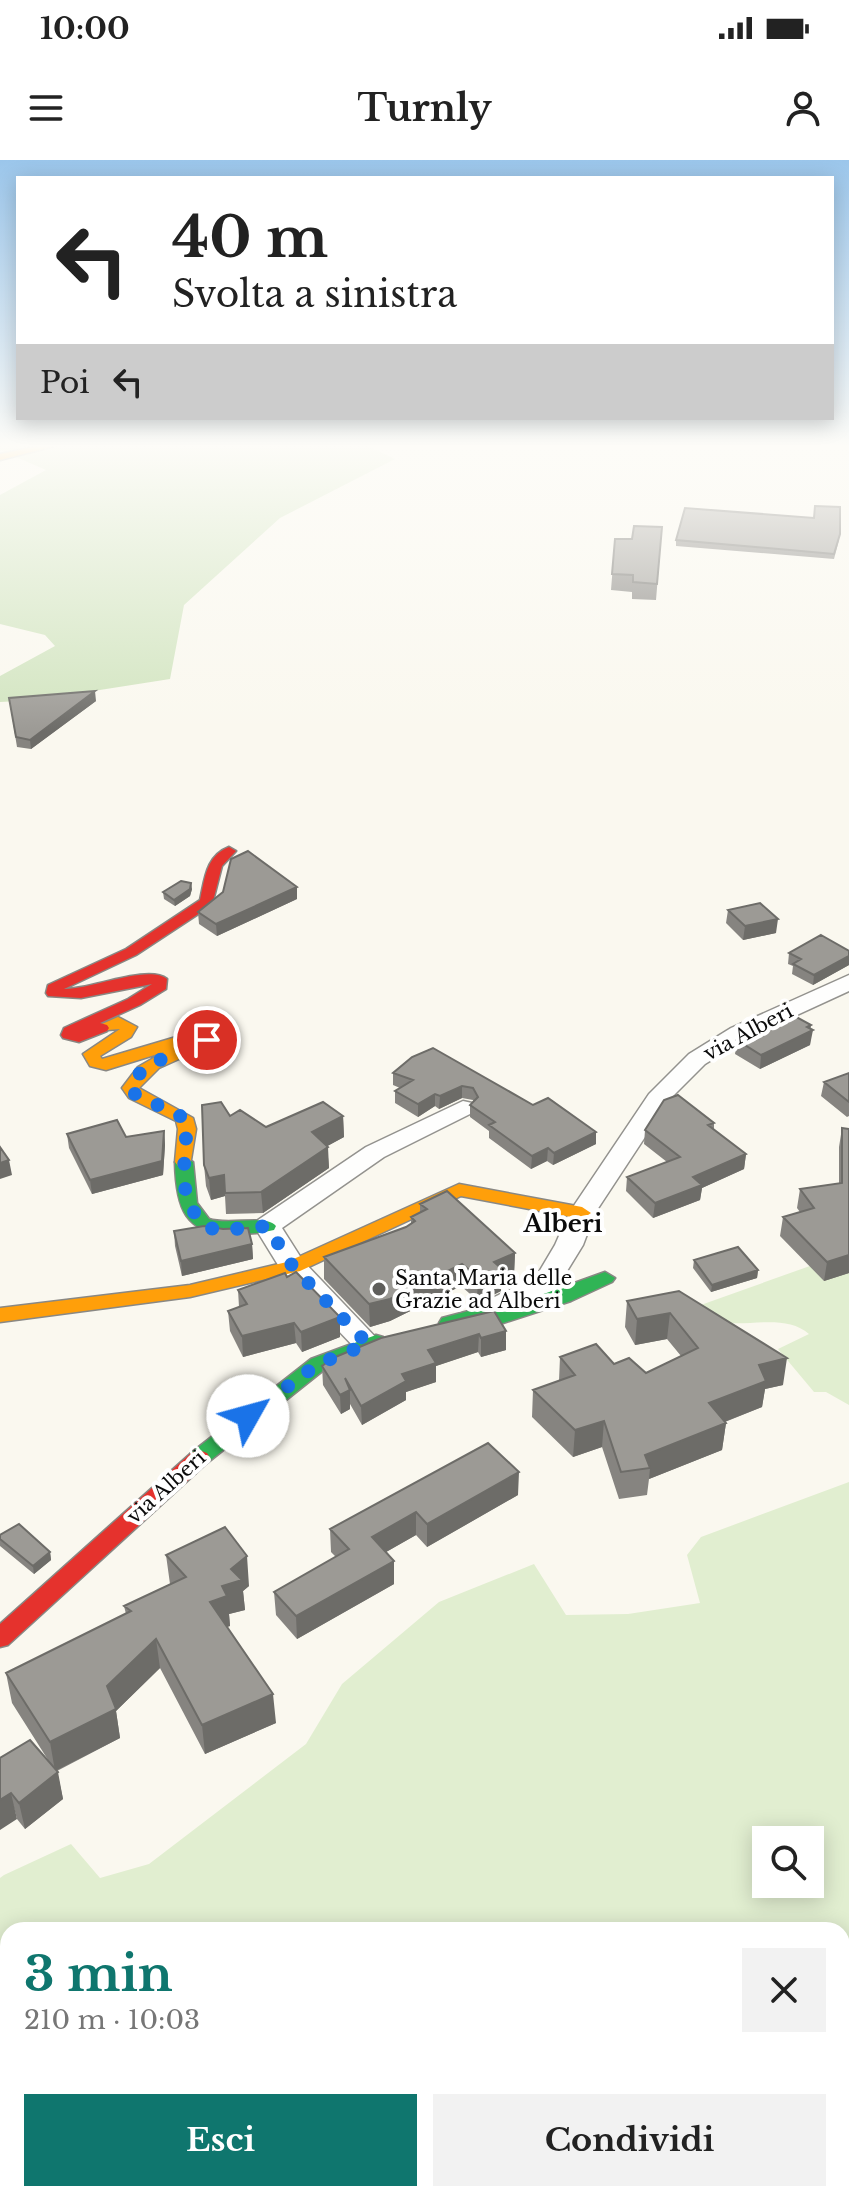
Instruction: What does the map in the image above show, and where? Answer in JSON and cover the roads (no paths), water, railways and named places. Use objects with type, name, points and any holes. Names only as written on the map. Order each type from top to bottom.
[{"type":"street","points":[[229,851],[215,865],[207,902],[131,952],[67,979],[54,988],[54,993],[71,997],[146,978],[159,979],[160,986],[134,1002],[70,1031],[69,1035],[79,1037],[118,1022],[129,1027],[125,1034],[91,1054],[91,1058],[103,1065],[113,1065],[193,1037],[206,1038],[204,1042],[143,1070],[130,1088],[135,1094],[184,1118],[188,1127],[185,1201],[201,1222],[208,1228],[223,1230],[267,1226],[375,1152],[463,1108]]},
{"type":"street","name":"via Alberi","points":[[425,1330],[484,1314],[546,1283],[569,1245],[582,1213],[661,1094],[697,1059],[739,1033],[849,982]]},
{"type":"street","points":[[0,1315],[190,1291],[293,1267],[459,1190],[582,1213]]},
{"type":"street","points":[[267,1226],[293,1267],[368,1344]]},
{"type":"street","name":"via Alberi","points":[[484,1314],[503,1316],[564,1296],[605,1278]]},
{"type":"street","name":"via Alberi","points":[[0,1638],[224,1435],[318,1364],[368,1344],[397,1337]]},
{"type":"place","name":"Santa Maria delle Grazie ad Alberi","points":[[379,1289]]},
{"type":"district","name":"Alberi","points":[[563,1224]]}]
